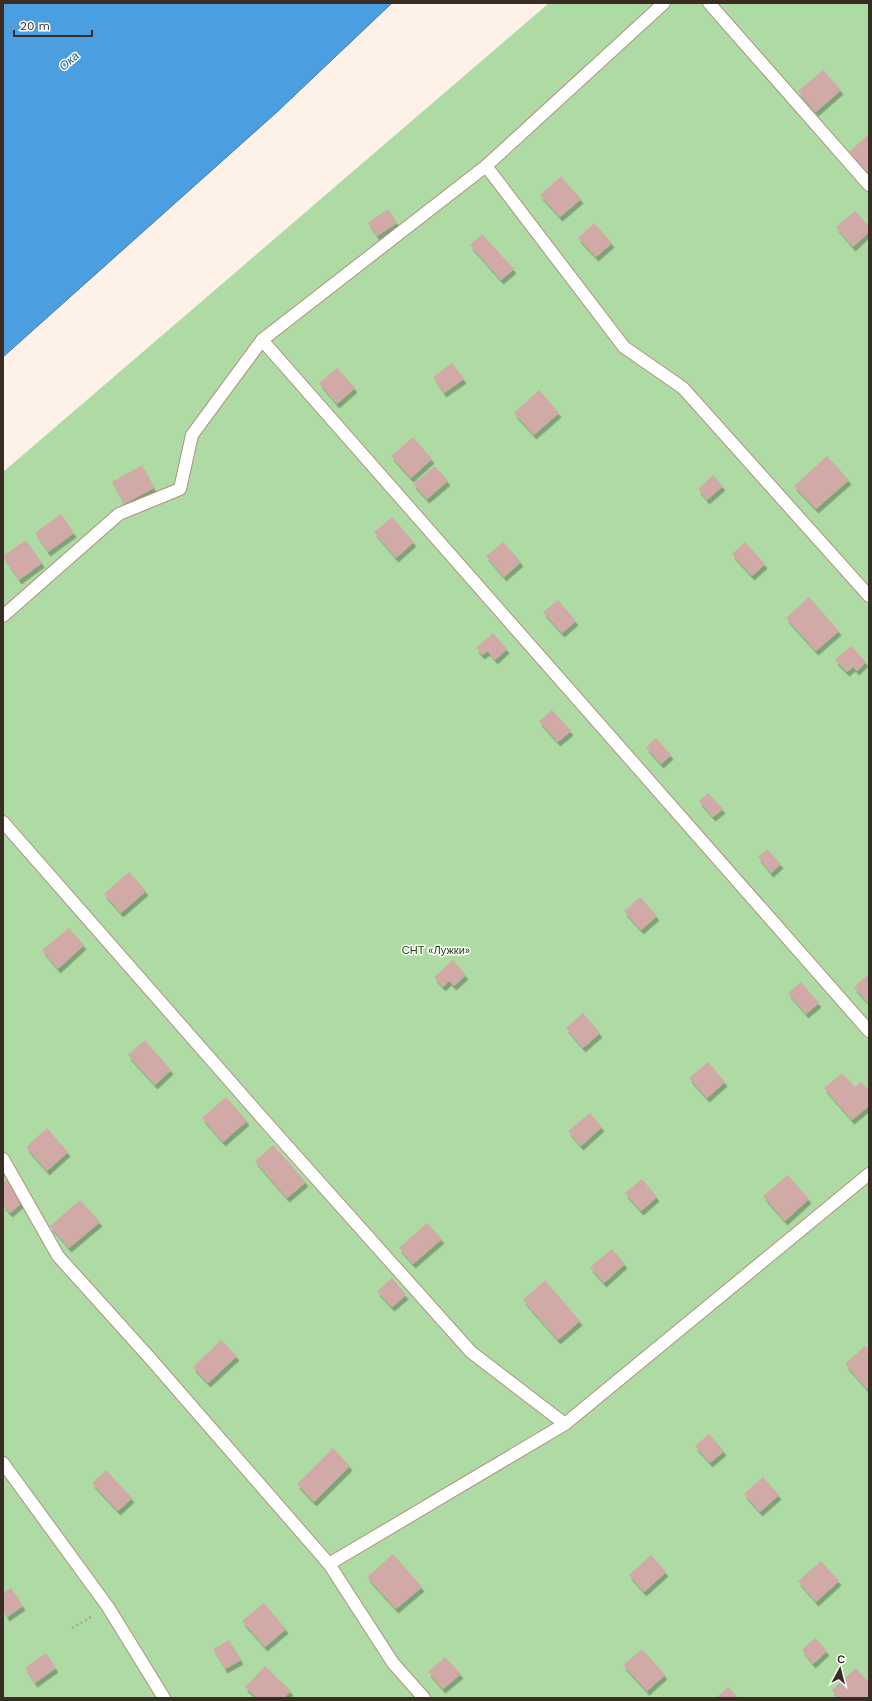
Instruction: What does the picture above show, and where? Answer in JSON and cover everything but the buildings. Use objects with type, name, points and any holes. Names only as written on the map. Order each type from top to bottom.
[{"type":"lane","points":[[3,616],[119,514],[180,489],[192,434],[262,340],[486,166],[664,3]]},
{"type":"lane","points":[[709,3],[869,185]]},
{"type":"lane","points":[[486,166],[624,347],[683,388],[869,596]]},
{"type":"lane","points":[[262,340],[869,1031]]},
{"type":"lane","points":[[3,822],[271,1128],[471,1352],[565,1424]]},
{"type":"lane","points":[[3,1159],[58,1256],[330,1564],[393,1663],[424,1698]]},
{"type":"lane","points":[[330,1564],[565,1424],[869,1174]]},
{"type":"lane","points":[[3,1463],[108,1607],[164,1698]]},
{"type":"green space","name":"СНТ «Лужки»","points":[[549,3],[869,3],[869,1698],[3,1698],[3,472]]},
{"type":"water","name":"Ока","points":[[3,3],[392,3],[277,112],[3,357]]}]
